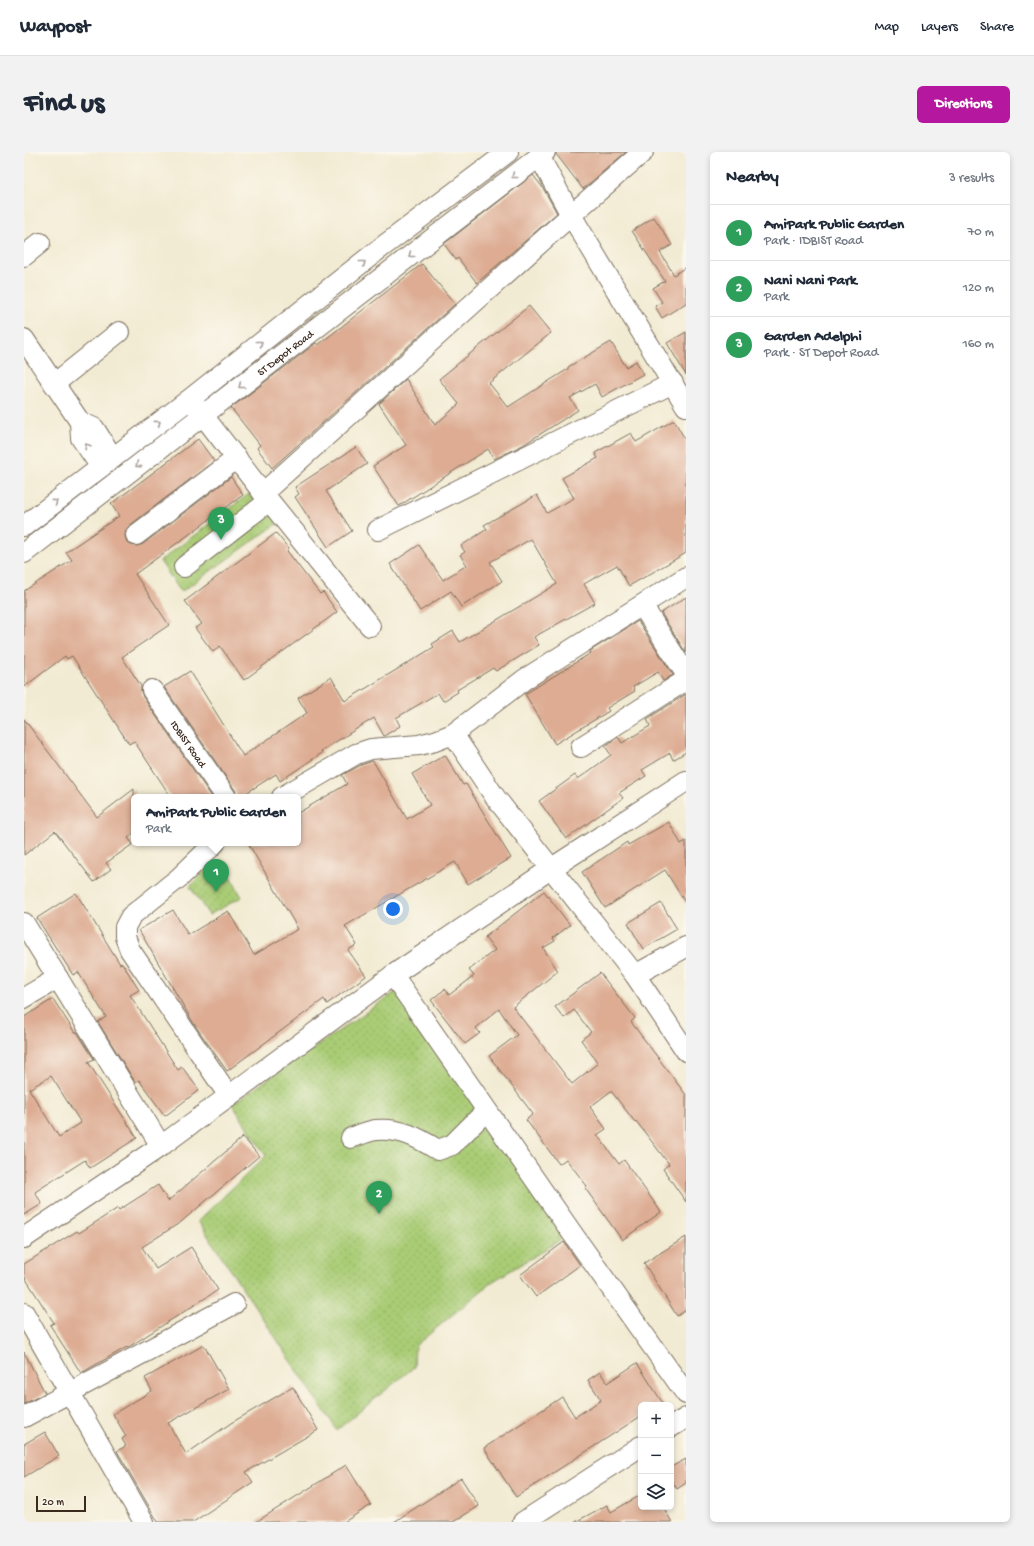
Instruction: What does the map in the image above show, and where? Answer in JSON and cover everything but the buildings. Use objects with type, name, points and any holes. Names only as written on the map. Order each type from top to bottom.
[{"type":"street","name":"ST Depot Road","points":[[27,524],[190,399],[378,250],[508,152]]},
{"type":"street","points":[[184,567],[266,497],[571,215],[643,152]]},
{"type":"street","name":"ST Depot Road","points":[[24,553],[542,154]]},
{"type":"street","points":[[542,154],[571,215],[686,406]]},
{"type":"street","points":[[24,256],[40,243]]},
{"type":"street","points":[[54,384],[119,332]]},
{"type":"street","points":[[24,339],[80,422],[81,438],[107,462]]},
{"type":"street","points":[[378,530],[673,383]]},
{"type":"street","points":[[190,399],[266,497],[370,626]]},
{"type":"street","points":[[136,535],[237,458]]},
{"type":"street","points":[[27,524],[43,538]]},
{"type":"street","points":[[287,794],[356,754],[371,749],[419,745],[453,734],[525,679],[686,577]]},
{"type":"street","points":[[642,605],[686,674]]},
{"type":"street","points":[[581,747],[686,680]]},
{"type":"street","name":"IDBIST Road","points":[[152,690],[224,794]]},
{"type":"street","points":[[453,734],[495,796],[635,975],[686,1051]]},
{"type":"street","points":[[24,1238],[161,1146],[393,975],[552,868],[686,781]]},
{"type":"street","points":[[212,846],[174,882],[131,916],[125,927],[125,937],[130,950],[228,1096]]},
{"type":"street","points":[[24,924],[161,1146]]},
{"type":"street","points":[[635,975],[686,947]]},
{"type":"street","points":[[393,975],[686,1394]]},
{"type":"street","points":[[24,998],[58,978]]},
{"type":"street","points":[[351,1138],[374,1130],[398,1131],[423,1141],[438,1150],[452,1145],[486,1110]]},
{"type":"street","points":[[24,1417],[234,1304]]},
{"type":"street","points":[[24,1313],[144,1522]]},
{"type":"street","points":[[674,1425],[686,1418]]},
{"type":"street","points":[[523,1522],[638,1448]]},
{"type":"green space","points":[[258,487],[284,519],[181,592],[160,561]]},
{"type":"green space","points":[[212,862],[223,864],[242,897],[209,915],[190,887]]},
{"type":"green space","points":[[397,991],[567,1236],[492,1282],[415,1346],[414,1367],[337,1430],[198,1221],[266,1156],[232,1104]]},
{"type":"place","name":"Garden Adelphi","points":[[221,540]]},
{"type":"place","name":"AmiPark Public Garden","points":[[216,892]]},
{"type":"place","name":"Nani Nani Park","points":[[379,1214]]}]
